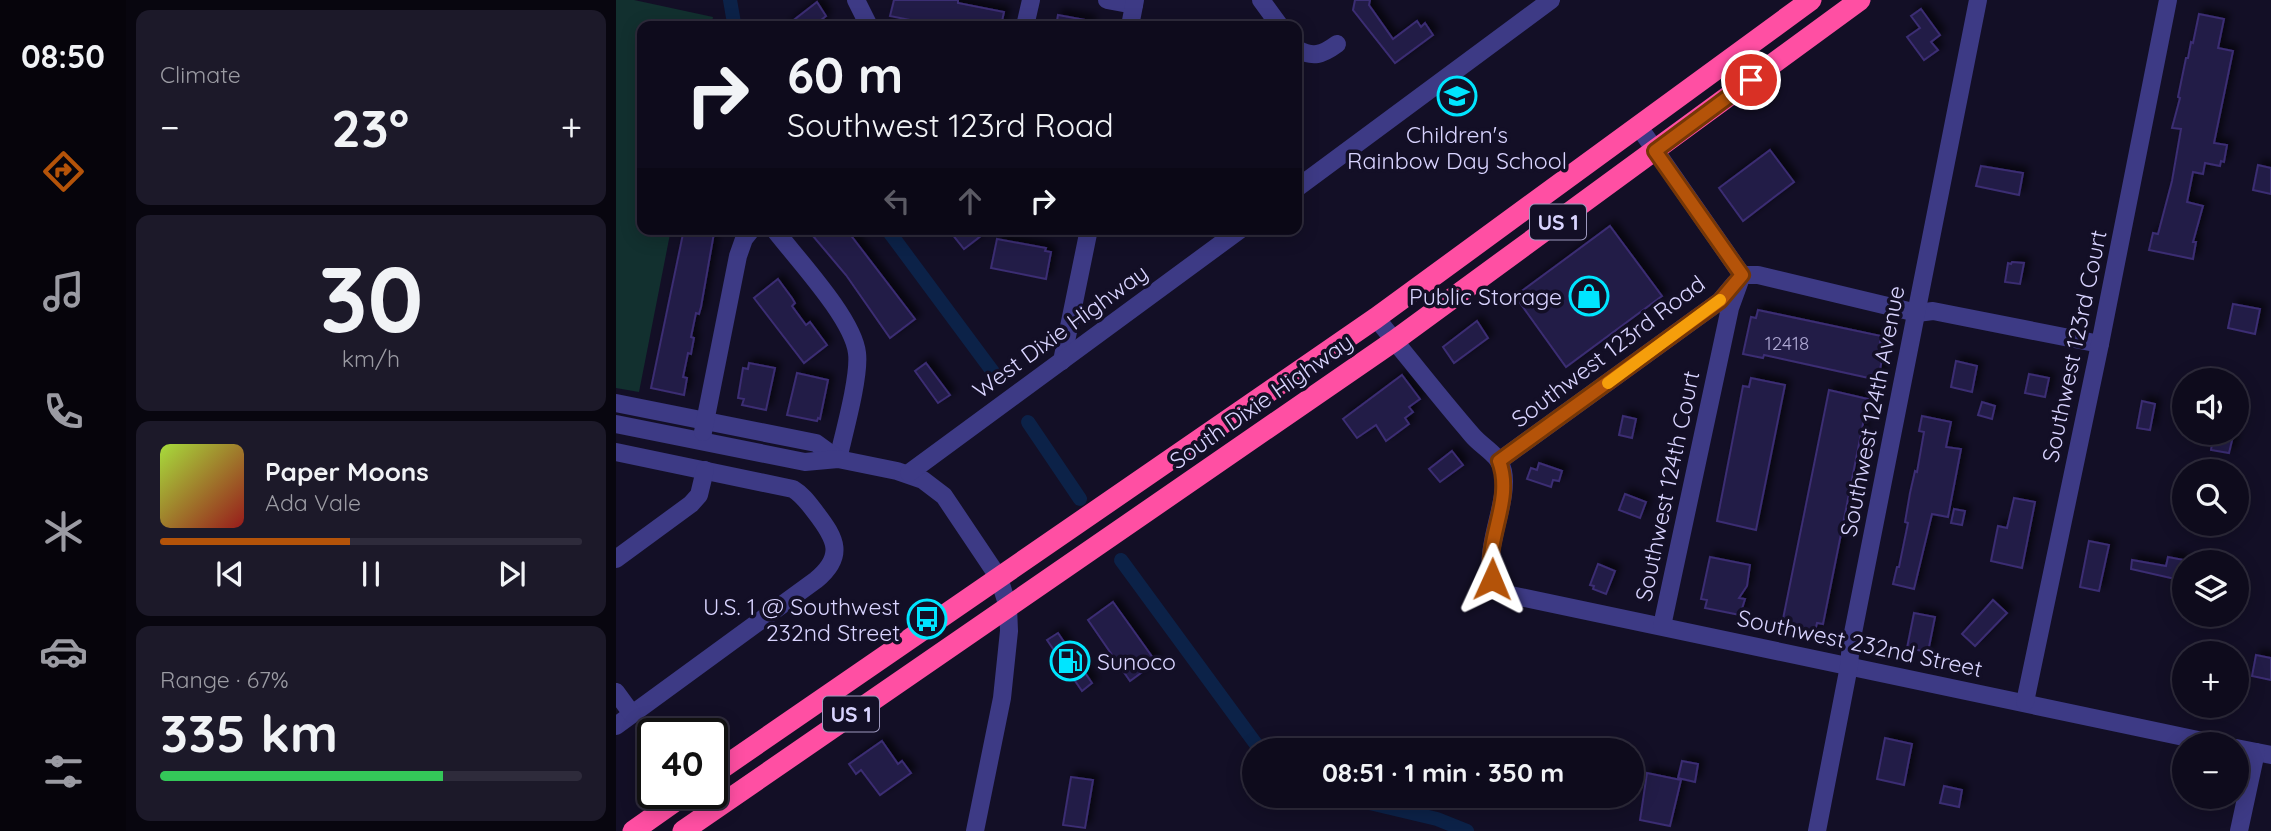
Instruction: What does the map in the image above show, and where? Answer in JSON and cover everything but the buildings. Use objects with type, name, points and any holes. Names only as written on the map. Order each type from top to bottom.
[{"type":"highway","name":"South Dixie Highway","points":[[728,764],[1376,318],[1811,0]]},
{"type":"highway","name":"South Dixie Highway","points":[[689,827],[1394,341],[1655,151],[1841,9],[1860,0]]},
{"type":"highway","points":[[1008,607],[1013,591],[1020,582],[1152,493],[1174,458]]},
{"type":"highway","points":[[689,827],[705,801],[864,689],[972,618],[998,594],[999,578]]},
{"type":"highway","points":[[633,831],[664,809]]},
{"type":"street","points":[[856,0],[866,21]]},
{"type":"street","points":[[1027,21],[1031,0]]},
{"type":"street","points":[[1107,0],[1135,3],[1131,21]]},
{"type":"street","points":[[1261,0],[1276,21]]},
{"type":"street","name":"Southwest 124th Avenue","points":[[1817,831],[1849,666],[1851,643],[1978,0]]},
{"type":"street","name":"Southwest 123rd Court","points":[[2025,702],[2168,0]]},
{"type":"street","points":[[1302,184],[1550,1]]},
{"type":"street","points":[[1302,52],[1316,56],[1324,54],[1337,44]]},
{"type":"street","points":[[1639,128],[1742,275],[1758,275],[1917,313],[1933,311],[2100,344]]},
{"type":"street","points":[[701,441],[738,256],[747,235]]},
{"type":"street","points":[[779,235],[817,283],[846,325],[855,344],[857,365],[838,458]]},
{"type":"street","points":[[1062,362],[1088,235]]},
{"type":"street","name":"West Dixie Highway","points":[[909,474],[1233,235]]},
{"type":"street","name":"Southwest 123rd Road","points":[[1499,461],[1720,301],[1742,275]]},
{"type":"street","name":"Southwest 124th Court","points":[[1662,626],[1730,308],[1742,275]]},
{"type":"street","points":[[1376,318],[1475,438],[1499,461]]},
{"type":"street","points":[[1692,322],[1710,322],[1723,340]]},
{"type":"street","points":[[616,403],[816,443],[838,458]]},
{"type":"street","points":[[616,424],[805,462],[838,458],[909,474],[933,486],[944,496],[999,578],[1008,607],[1009,631],[1002,698],[975,831]]},
{"type":"street","points":[[616,453],[797,491],[828,528],[835,552],[829,567],[816,580],[616,726]]},
{"type":"street","name":"Southwest 232nd Street","points":[[1499,461],[1504,478],[1503,496],[1490,560],[1492,579],[1496,586],[1512,596],[2172,734]]},
{"type":"street","points":[[616,559],[691,504],[699,495],[705,470]]},
{"type":"street","points":[[616,692],[632,715]]},
{"type":"street","points":[[2239,831],[2263,753]]},
{"type":"green space","points":[[616,0],[634,0],[713,17],[712,21],[637,21],[637,235],[670,235],[639,392],[616,388]]},
{"type":"waterway","points":[[730,0],[734,21]]},
{"type":"waterway","points":[[891,235],[993,372]]},
{"type":"waterway","points":[[1028,422],[1080,499]]},
{"type":"waterway","points":[[1121,560],[1251,738]]},
{"type":"waterway","points":[[1391,808],[1437,819],[1467,831]]},
{"type":"slow traffic","points":[[1608,383],[1720,300]]},
{"type":"place","name":"Children's Rainbow Day School","points":[[1457,96]]},
{"type":"place","name":"Public Storage","points":[[1589,296]]},
{"type":"place","name":"U.S. 1 @ Southwest 232nd Street","points":[[927,619]]},
{"type":"place","name":"Sunoco","points":[[1070,661]]},
{"type":"route","points":[[1492,579],[1491,551],[1504,486],[1503,470],[1499,461],[1720,301],[1742,275],[1655,151],[1751,80]]}]
